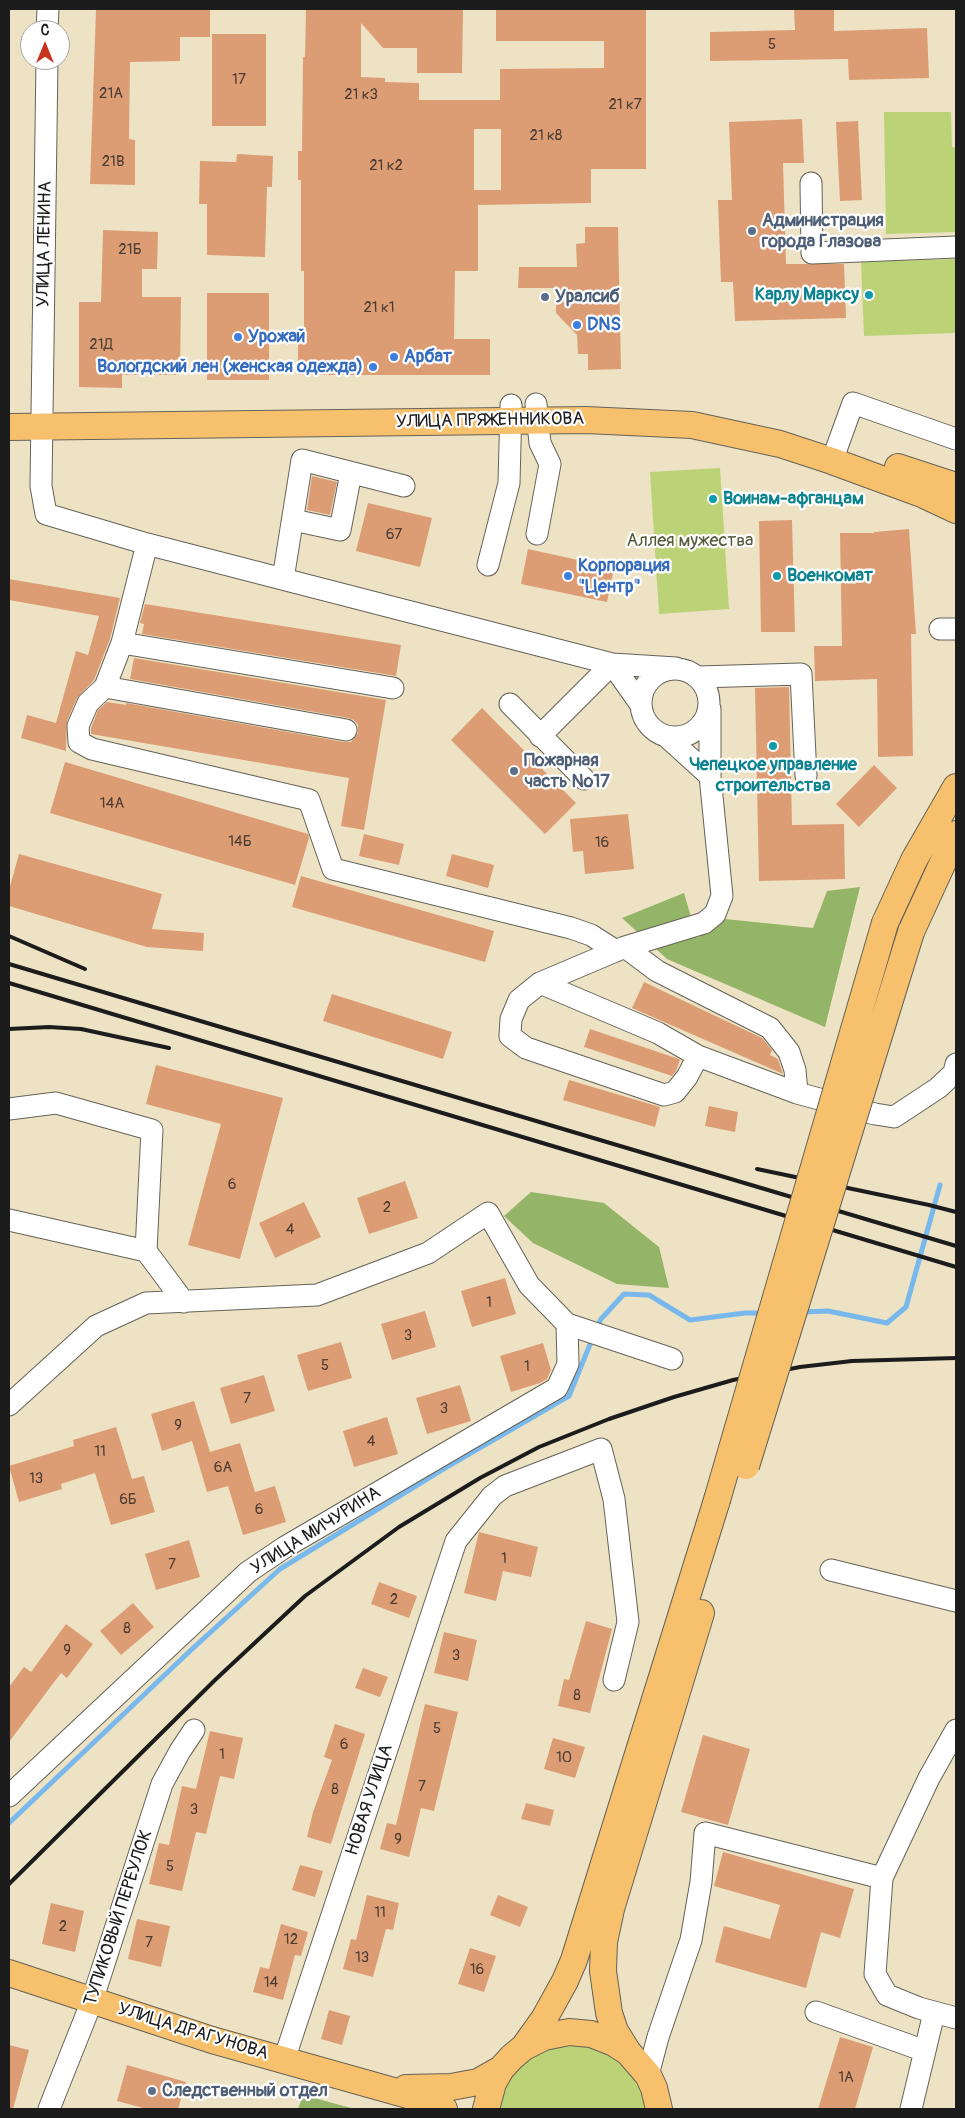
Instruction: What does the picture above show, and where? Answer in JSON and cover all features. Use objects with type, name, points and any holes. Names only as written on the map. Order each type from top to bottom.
[{"type":"main road","name":"УЛИЦА ПРЯЖЕННИКОВА","points":[[9,412],[42,419]]},
{"type":"main road","name":"УЛИЦА ПРЯЖЕННИКОВА","points":[[9,427],[42,419],[524,412],[692,425],[780,444],[834,453],[956,486]]},
{"type":"main road","name":"УЛИЦА ПРЯЖЕННИКОВА","points":[[834,453],[956,510]]},
{"type":"main road","points":[[674,2109],[654,2091],[615,2031],[609,2013],[602,1971],[604,1942],[611,1910],[726,1502],[885,923],[914,860],[956,787]]},
{"type":"main road","points":[[486,2109],[492,2083],[501,2068],[524,2047],[544,2019],[574,1960],[726,1502],[910,932],[956,834]]},
{"type":"main road","name":"УЛИЦА ДРАГУНОВА","points":[[9,1973],[212,2040],[378,2086],[428,2101],[444,2109]]},
{"type":"main road","points":[[524,2047],[544,2037],[569,2032],[591,2034],[614,2043],[628,2052]]},
{"type":"main road","name":"УЛИЦА ДРАГУНОВА","points":[[378,2086],[417,2089],[451,2087],[478,2082],[501,2068]]},
{"type":"street","name":"УЛИЦА ЛЕНИНА","points":[[47,70],[41,486],[46,514],[147,544]]},
{"type":"street","points":[[811,183],[812,253],[956,247]]},
{"type":"street","points":[[834,453],[853,403],[956,439]]},
{"type":"street","points":[[524,412],[550,464],[537,534]]},
{"type":"street","points":[[488,565],[509,484],[524,412]]},
{"type":"street","points":[[284,579],[302,460],[404,486]]},
{"type":"street","points":[[293,520],[340,530],[351,472]]},
{"type":"street","points":[[698,1056],[687,1077],[675,1092],[664,1095],[526,1048],[510,1036],[511,1019],[519,1000],[540,983],[620,949],[704,923],[715,914],[722,896],[710,776],[710,709],[708,691],[698,677],[688,671],[676,668],[612,664],[147,544],[122,643],[105,687],[88,703],[78,726],[79,742],[92,749],[309,800],[333,869],[571,928],[620,949],[657,972],[770,1028],[789,1052],[796,1070],[797,1093]]},
{"type":"street","points":[[122,643],[393,688]]},
{"type":"street","points":[[612,664],[641,705]]},
{"type":"street","points":[[540,736],[612,664]]},
{"type":"street","points":[[676,668],[664,670],[654,676],[644,689],[641,705],[643,716],[649,725],[667,737],[710,776]]},
{"type":"street","points":[[698,677],[801,674],[806,776]]},
{"type":"street","points":[[105,687],[346,730]]},
{"type":"street","points":[[510,704],[584,779]]},
{"type":"street","points":[[667,737],[678,738],[689,735],[706,720],[710,709]]},
{"type":"street","points":[[540,983],[658,1033],[698,1056],[797,1093],[875,1114],[894,1117],[938,1088],[954,1073],[956,1064]]},
{"type":"street","points":[[9,1109],[56,1103],[152,1130],[146,1251],[184,1302]]},
{"type":"street","points":[[9,1405],[96,1326],[146,1303],[317,1295],[428,1253],[488,1214],[529,1285],[567,1324],[672,1359]]},
{"type":"street","points":[[9,1220],[146,1251]]},
{"type":"street","name":"УЛИЦА МИЧУРИНА","points":[[9,1796],[248,1572],[285,1547],[557,1388],[568,1364],[567,1324]]},
{"type":"street","name":"НОВАЯ УЛИЦА","points":[[284,2060],[456,1541],[486,1504],[505,1486],[601,1449],[614,1499],[628,1622],[614,1680]]},
{"type":"street","points":[[831,1570],[956,1601]]},
{"type":"street","name":"ТУПИКОВЫЙ ПЕРЕУЛОК","points":[[49,2109],[92,2000],[162,1784],[194,1730]]},
{"type":"street","points":[[956,1730],[929,1778],[882,1878],[875,1974],[887,1995],[934,2013],[956,2018]]},
{"type":"street","points":[[654,2091],[658,2037],[691,1940],[701,1882],[705,1834],[882,1878]]},
{"type":"street","points":[[816,2012],[925,2051]]},
{"type":"street","points":[[911,2109],[934,2013]]},
{"type":"green space","points":[[884,112],[951,112],[952,147],[956,147],[956,232],[886,234]]},
{"type":"green space","points":[[956,259],[956,333],[864,336],[861,262]]},
{"type":"green space","name":"Аллея мужества","points":[[720,468],[729,609],[659,614],[650,472]]},
{"type":"green space","points":[[860,887],[825,1027],[667,959],[622,918],[684,893],[697,938],[725,919],[813,928],[827,891]]},
{"type":"green space","points":[[531,1192],[604,1203],[659,1247],[669,1288],[617,1284],[533,1243],[504,1216]]},
{"type":"green space","points":[[558,2044],[602,2048],[636,2076],[648,2109],[498,2109],[509,2076],[530,2055]]},
{"type":"green space","points":[[303,2095],[355,2109],[298,2109]]},
{"type":"building","points":[[96,9],[210,9],[210,37],[180,37],[180,61],[130,62],[129,139],[135,140],[135,185],[90,184]]},
{"type":"building","points":[[306,9],[463,10],[462,73],[417,73],[417,48],[383,48],[361,23],[361,77],[385,78],[385,82],[419,83],[419,100],[500,100],[500,69],[604,68],[604,41],[496,41],[496,9],[646,9],[646,169],[591,169],[591,203],[478,205],[478,271],[455,271],[454,339],[490,339],[490,375],[298,375],[298,338],[304,338],[304,271],[301,271],[301,180],[298,180],[298,151],[302,151],[303,57],[305,57]],"holes":[[[474,129],[501,129],[501,190],[474,190]]]},
{"type":"building","points":[[794,9],[834,9],[834,31],[927,28],[929,78],[849,80],[848,59],[710,61],[710,32],[795,30]]},
{"type":"building","points":[[212,34],[266,34],[266,126],[212,126]]},
{"type":"building","name":"Администрация города Глазова","points":[[802,119],[804,163],[783,163],[786,264],[844,264],[846,318],[735,321],[733,282],[721,282],[718,200],[732,200],[729,122]]},
{"type":"building","points":[[858,121],[862,200],[840,201],[836,122]]},
{"type":"building","points":[[237,154],[273,156],[272,187],[267,187],[265,257],[207,255],[207,204],[199,204],[200,161],[236,162]]},
{"type":"building","points":[[585,227],[618,227],[621,369],[588,370],[588,354],[578,354],[577,335],[556,313],[556,288],[518,288],[519,267],[577,267],[576,244],[585,243]]},
{"type":"building","points":[[103,230],[158,232],[157,269],[142,269],[142,297],[181,297],[180,375],[122,375],[122,388],[79,387],[79,302],[101,302]]},
{"type":"building","name":"Урожай","points":[[207,293],[269,293],[269,380],[207,380]]},
{"type":"building","points":[[312,476],[337,482],[330,515],[307,510]]},
{"type":"building","points":[[368,503],[432,518],[420,567],[356,551]]},
{"type":"building","name":"Военкомат","points":[[792,520],[795,632],[761,632],[759,521]]},
{"type":"building","points":[[909,529],[916,634],[911,634],[913,756],[878,757],[877,679],[815,681],[814,646],[842,646],[840,533],[874,533]]},
{"type":"building","name":"Корпорация \"Центр\"","points":[[528,549],[614,568],[607,602],[521,584]]},
{"type":"building","points":[[9,579],[120,598],[110,639],[94,680],[77,698],[67,721],[66,751],[21,738],[27,715],[56,723],[76,651],[88,655],[99,616],[9,600]]},
{"type":"building","points":[[145,604],[401,645],[396,676],[142,634],[144,624],[140,623]]},
{"type":"building","points":[[134,658],[386,700],[364,830],[341,826],[349,778],[91,734],[91,728],[98,710],[107,702],[126,705],[126,703],[344,742],[351,742],[358,733],[358,725],[354,720],[348,718],[130,679]]},
{"type":"building","points":[[789,687],[792,825],[844,824],[845,879],[759,881],[755,688]]},
{"type":"building","name":"Пожарная часть №17","points":[[482,708],[576,803],[545,834],[451,740]]},
{"type":"building","points":[[65,762],[308,834],[309,838],[295,885],[50,813]]},
{"type":"building","points":[[874,765],[897,788],[859,827],[836,804]]},
{"type":"building","points":[[628,814],[634,869],[585,874],[583,851],[573,852],[570,819]]},
{"type":"building","points":[[364,834],[404,844],[399,865],[359,856]]},
{"type":"building","points":[[19,854],[162,894],[152,929],[204,933],[203,951],[147,947],[9,906],[9,890]]},
{"type":"building","points":[[452,854],[494,865],[488,888],[446,876]]},
{"type":"building","points":[[301,876],[494,931],[485,962],[292,907]]},
{"type":"building","points":[[644,982],[762,1038],[772,1050],[770,1055],[778,1059],[783,1074],[632,1008]]},
{"type":"building","points":[[332,994],[452,1032],[443,1059],[323,1021]]},
{"type":"building","points":[[590,1029],[676,1058],[680,1060],[676,1071],[672,1076],[584,1047]]},
{"type":"building","points":[[156,1065],[283,1098],[240,1259],[188,1245],[221,1124],[146,1104]]},
{"type":"building","points":[[569,1080],[660,1107],[655,1127],[563,1100]]},
{"type":"building","points":[[709,1106],[738,1112],[735,1132],[705,1126]]},
{"type":"building","points":[[405,1181],[418,1218],[369,1234],[357,1198]]},
{"type":"building","points":[[304,1202],[321,1237],[275,1258],[259,1223]]},
{"type":"building","points":[[505,1278],[516,1314],[472,1327],[461,1291]]},
{"type":"building","points":[[425,1311],[436,1347],[392,1360],[381,1324]]},
{"type":"building","points":[[341,1342],[352,1378],[308,1391],[297,1355]]},
{"type":"building","points":[[543,1343],[551,1370],[547,1379],[511,1392],[500,1356]]},
{"type":"building","points":[[264,1375],[275,1411],[231,1424],[220,1388]]},
{"type":"building","points":[[460,1385],[471,1421],[427,1434],[416,1398]]},
{"type":"building","points":[[194,1401],[210,1452],[240,1443],[255,1492],[275,1486],[286,1522],[243,1535],[228,1486],[207,1492],[192,1441],[162,1451],[151,1414]]},
{"type":"building","points":[[387,1417],[398,1454],[354,1467],[343,1431]]},
{"type":"building","points":[[116,1427],[132,1479],[144,1476],[155,1512],[111,1525],[95,1473],[61,1484],[62,1489],[19,1502],[9,1466],[74,1446],[73,1440]]},
{"type":"building","points":[[479,1532],[538,1547],[531,1577],[503,1571],[496,1601],[464,1593]]},
{"type":"building","points":[[189,1540],[200,1577],[156,1590],[145,1554]]},
{"type":"building","points":[[379,1582],[417,1596],[409,1618],[371,1604]]},
{"type":"building","points":[[133,1603],[154,1627],[121,1655],[100,1631]]},
{"type":"building","points":[[586,1621],[612,1629],[590,1713],[558,1706],[564,1679],[569,1680]]},
{"type":"building","points":[[66,1624],[93,1644],[67,1678],[61,1673],[9,1742],[9,1687],[24,1667],[31,1672]]},
{"type":"building","points":[[444,1632],[477,1640],[468,1681],[434,1673]]},
{"type":"building","points":[[363,1668],[388,1677],[380,1697],[355,1688]]},
{"type":"building","points":[[425,1704],[458,1712],[434,1811],[421,1808],[409,1857],[380,1849],[387,1823],[396,1825]]},
{"type":"building","points":[[335,1724],[365,1734],[331,1844],[307,1837],[313,1812],[332,1760],[324,1757]]},
{"type":"building","points":[[210,1731],[243,1738],[234,1779],[220,1776],[206,1834],[196,1832],[182,1891],[149,1884],[159,1843],[169,1845],[182,1786],[196,1789]]},
{"type":"building","points":[[703,1735],[750,1749],[728,1825],[681,1812]]},
{"type":"building","points":[[553,1738],[585,1747],[575,1778],[544,1769]]},
{"type":"building","points":[[526,1803],[554,1810],[550,1826],[521,1819]]},
{"type":"building","points":[[723,1852],[854,1889],[840,1938],[821,1932],[806,1988],[715,1962],[724,1926],[770,1939],[780,1905],[714,1886]]},
{"type":"building","points":[[300,1865],[323,1871],[315,1897],[292,1890]]},
{"type":"building","points":[[367,1895],[399,1903],[393,1930],[386,1929],[373,1977],[343,1969],[351,1939],[356,1940]]},
{"type":"building","points":[[498,1895],[528,1907],[520,1927],[490,1915]]},
{"type":"building","points":[[51,1903],[84,1911],[75,1952],[42,1944]]},
{"type":"building","points":[[137,1919],[170,1926],[161,1967],[128,1959]]},
{"type":"building","points":[[281,1924],[308,1932],[301,1956],[295,1955],[283,2000],[253,1992],[260,1967],[269,1969]]},
{"type":"building","points":[[470,1948],[496,1956],[484,1992],[458,1984]]},
{"type":"building","points":[[329,2010],[350,2016],[342,2045],[321,2039]]},
{"type":"building","points":[[840,2037],[873,2047],[855,2109],[818,2109]]},
{"type":"building","points":[[9,2045],[29,2050],[13,2109],[9,2108]]},
{"type":"building","name":"Следственный отдел","points":[[127,2065],[186,2082],[178,2109],[147,2109],[117,2101]]},
{"type":"waterway","points":[[801,1312],[828,1311],[887,1323],[906,1307],[940,1185]]},
{"type":"waterway","points":[[596,1329],[601,1319],[624,1294],[649,1295],[690,1320],[745,1313],[765,1313]]},
{"type":"waterway","points":[[9,1823],[191,1650],[280,1569],[445,1468],[569,1396],[593,1337]]},
{"type":"railway","points":[[9,936],[85,969]]},
{"type":"railway","points":[[9,964],[956,1246]]},
{"type":"railway","points":[[9,983],[956,1267]]},
{"type":"railway","points":[[9,1029],[49,1027],[81,1029],[169,1048]]},
{"type":"railway","points":[[757,1169],[956,1212]]},
{"type":"railway","points":[[9,1884],[215,1680],[305,1596],[399,1527],[480,1478],[539,1447],[609,1419],[733,1380],[800,1367],[852,1361],[956,1358]]},
{"type":"place","name":"Администрация города Глазова","points":[[752,231]]},
{"type":"place","name":"Карлу Марксу","points":[[869,295]]},
{"type":"place","name":"Уралсиб","points":[[545,297]]},
{"type":"place","name":"DNS","points":[[577,325]]},
{"type":"place","name":"Урожай","points":[[238,337]]},
{"type":"place","name":"Арбат","points":[[394,357]]},
{"type":"place","name":"Вологдский лен (женская одежда)","points":[[373,367]]},
{"type":"place","name":"Воинам-афганцам","points":[[713,499]]},
{"type":"place","name":"Корпорация \"Центр\"","points":[[568,576]]},
{"type":"place","name":"Военкомат","points":[[777,576]]},
{"type":"place","name":"Чепецкое управление строительства","points":[[773,746]]},
{"type":"place","name":"Пожарная часть №17","points":[[514,771]]},
{"type":"place","name":"Следственный отдел","points":[[152,2091]]}]
